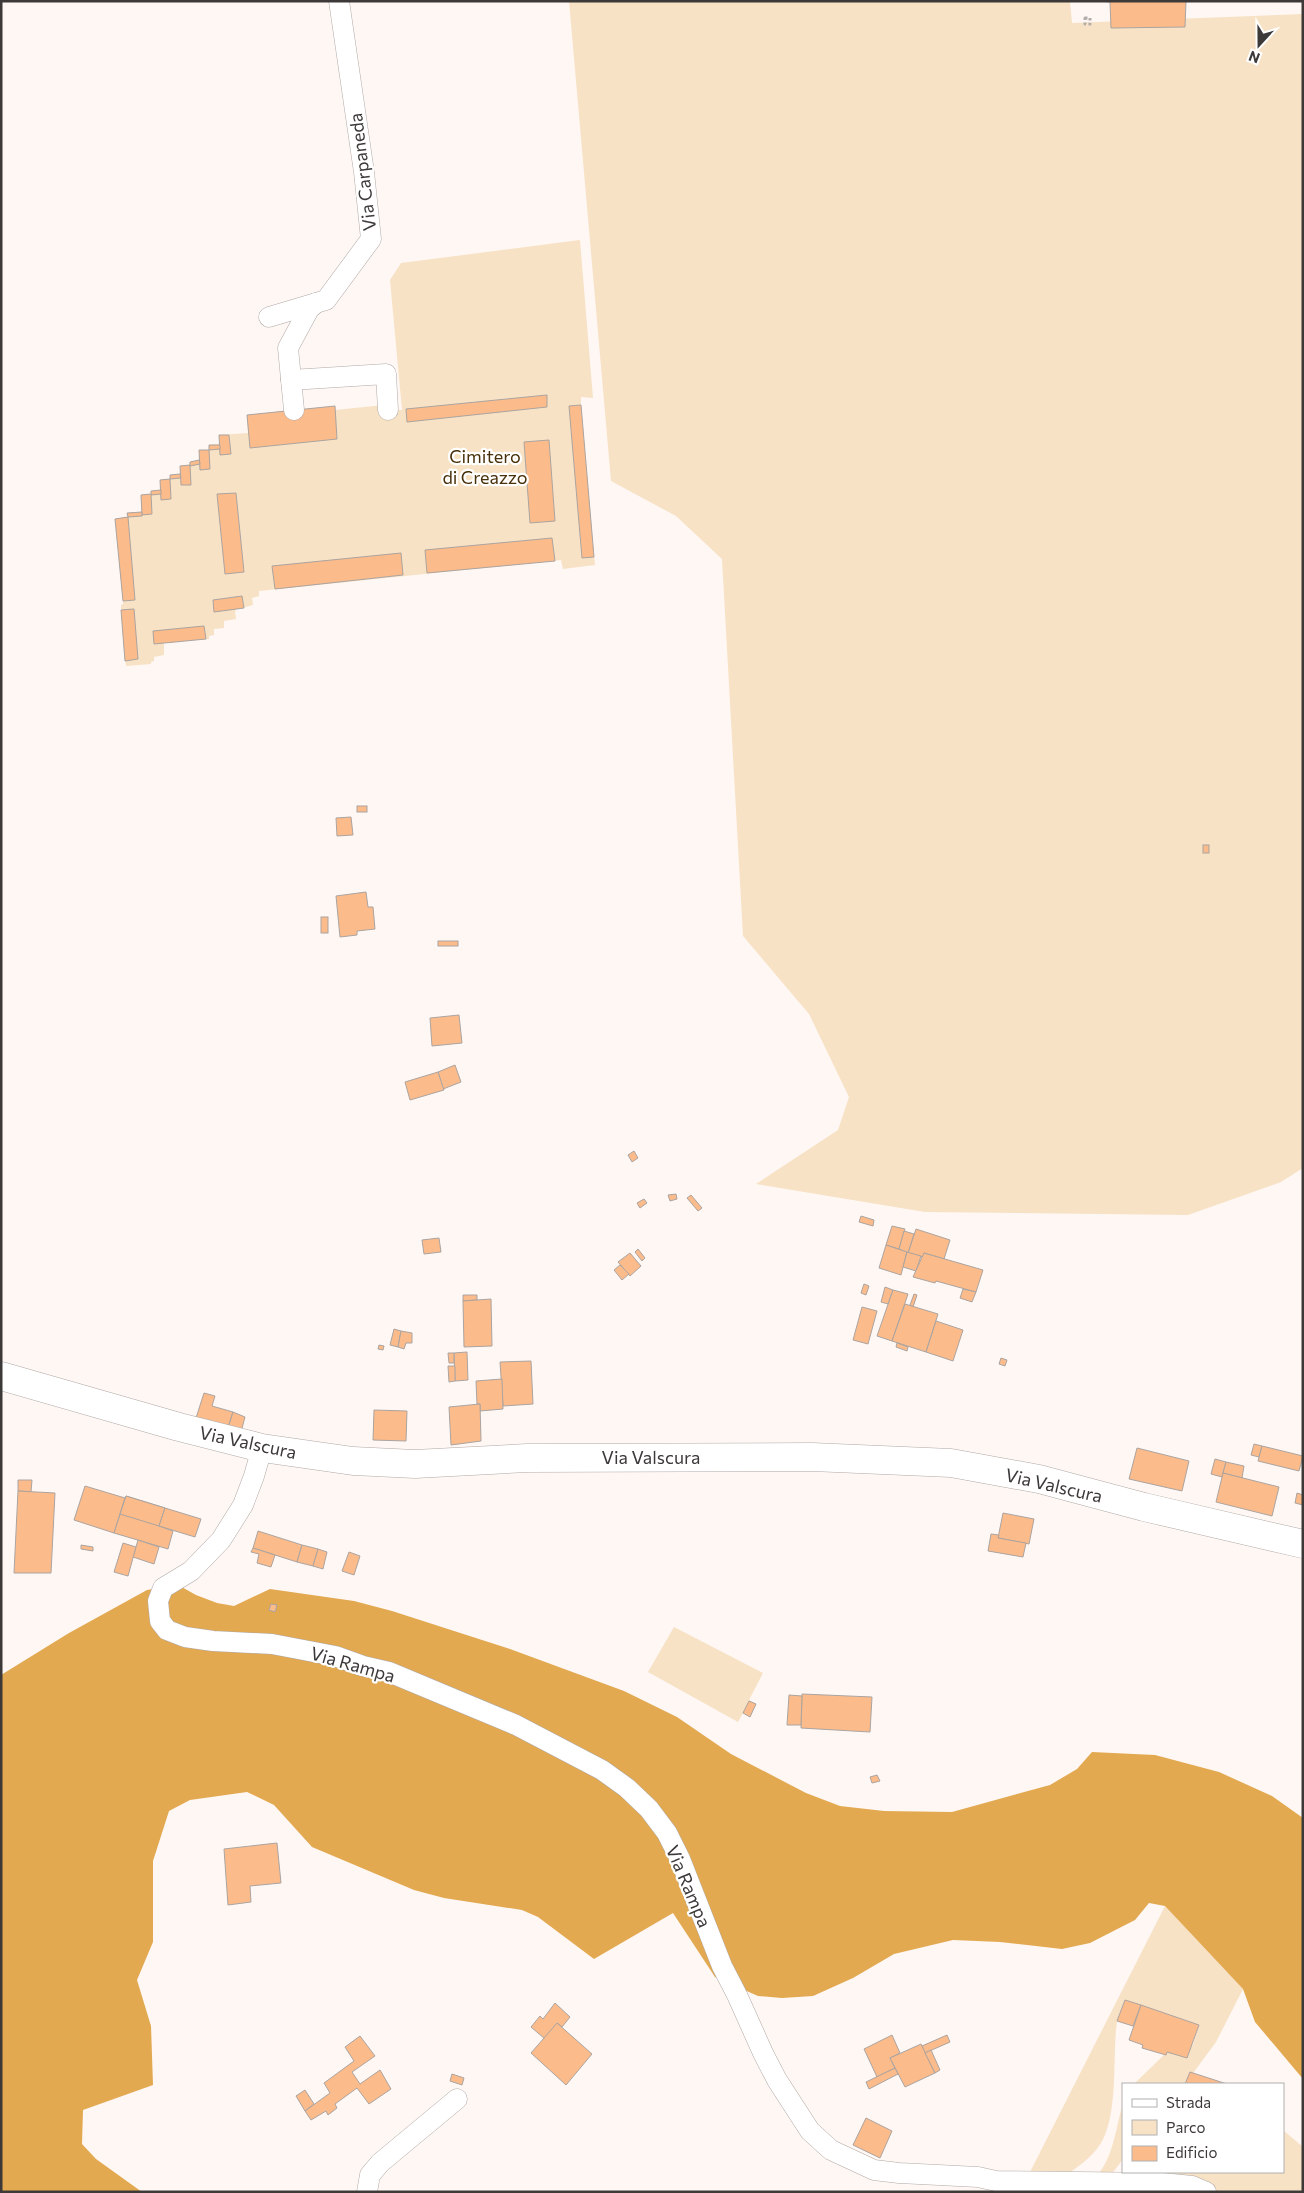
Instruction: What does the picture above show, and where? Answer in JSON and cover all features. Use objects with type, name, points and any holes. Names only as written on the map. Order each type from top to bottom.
[{"type":"street","name":"Via Carpaneda","points":[[269,317],[326,300],[371,239],[364,172],[339,1]]},
{"type":"street","points":[[294,410],[288,348],[309,309],[316,304]]},
{"type":"street","points":[[291,380],[386,374],[388,410]]},
{"type":"street","name":"Via Valscura","points":[[1,1376],[179,1427],[262,1448],[353,1461],[415,1464],[527,1458],[792,1457],[951,1463],[1039,1479],[1144,1507],[1303,1544]]},
{"type":"street","name":"Via Rampa","points":[[262,1448],[243,1504],[220,1540],[191,1571],[163,1588],[158,1601],[160,1621],[167,1630],[185,1637],[213,1641],[272,1644],[335,1656],[362,1666],[389,1672],[516,1725],[602,1770],[627,1788],[648,1809],[667,1833],[680,1859],[722,1966],[737,1994],[763,2053],[781,2087],[810,2131],[831,2150],[874,2170],[978,2177],[994,2186],[1162,2183],[1192,2186],[1206,2192]]},
{"type":"street","points":[[367,2192],[370,2175],[380,2163],[457,2099]]},
{"type":"green space","points":[[569,1],[1070,1],[1072,23],[1303,14],[1303,1168],[1281,1182],[1188,1215],[925,1212],[756,1184],[838,1130],[849,1097],[809,1014],[743,936],[722,559],[676,516],[611,481]]},
{"type":"green space","name":"Cimitero di Creazzo","points":[[580,240],[593,398],[581,397],[581,405],[595,565],[563,569],[561,560],[259,591],[259,596],[252,598],[253,605],[235,610],[236,619],[224,621],[224,628],[214,629],[214,635],[209,636],[209,639],[164,643],[164,655],[154,657],[154,661],[151,664],[126,666],[121,610],[123,601],[115,519],[128,517],[127,513],[142,512],[141,495],[151,494],[151,491],[160,490],[160,480],[170,479],[170,475],[180,474],[180,466],[189,465],[190,462],[199,460],[199,450],[209,450],[209,445],[219,444],[219,435],[248,433],[247,415],[335,406],[335,410],[384,405],[388,410],[402,410],[390,280],[401,263]]},
{"type":"green space","points":[[674,1627],[763,1673],[749,1700],[756,1704],[750,1717],[743,1713],[738,1722],[648,1672]]},
{"type":"green space","points":[[1165,1906],[1243,1989],[1216,2042],[1186,2083],[1135,2083],[1167,2052],[1193,2045],[1199,2025],[1125,2000],[1117,2022],[1113,2100],[1107,2131],[1101,2143],[1085,2161],[1052,2184],[1027,2178]]},
{"type":"green space","points":[[1122,2108],[1122,2160],[1102,2187],[1095,2178],[1106,2162]]},
{"type":"green space","points":[[1284,2131],[1303,2147],[1303,2192],[1202,2192],[1140,2188],[1136,2173],[1284,2173]]},
{"type":"shaded area","points":[[178,1585],[196,1595],[217,1603],[234,1606],[270,1589],[354,1601],[392,1611],[510,1649],[624,1691],[677,1717],[731,1754],[806,1793],[840,1806],[884,1811],[952,1812],[1050,1785],[1077,1769],[1092,1752],[1155,1755],[1219,1772],[1272,1796],[1303,1818],[1303,2079],[1255,2022],[1243,1989],[1165,1906],[1149,1903],[1135,1920],[1090,1943],[1062,1949],[1000,1942],[953,1940],[894,1954],[853,1978],[813,1996],[782,1998],[758,1996],[715,1977],[673,1913],[594,1959],[538,1917],[522,1910],[444,1898],[414,1890],[312,1847],[274,1805],[247,1792],[190,1800],[169,1811],[153,1861],[153,1942],[137,1980],[151,2026],[153,2085],[83,2110],[82,2144],[96,2159],[142,2192],[1,2192],[1,1675],[69,1633],[147,1590]]},
{"type":"building","points":[[1101,1],[1186,1],[1185,27],[1111,28],[1110,2]]},
{"type":"building","points":[[547,395],[547,407],[407,422],[406,409]]},
{"type":"building","points":[[581,405],[594,557],[582,558],[569,406]]},
{"type":"building","points":[[335,406],[337,439],[250,448],[247,415]]},
{"type":"building","points":[[219,435],[229,435],[231,454],[220,455]]},
{"type":"building","points":[[549,440],[555,521],[530,523],[524,442]]},
{"type":"building","points":[[209,445],[220,445],[220,449],[209,450]]},
{"type":"building","points":[[199,450],[209,450],[210,469],[200,470]]},
{"type":"building","points":[[199,460],[200,464],[190,466],[190,462]]},
{"type":"building","points":[[190,465],[191,485],[181,485],[180,466]]},
{"type":"building","points":[[180,474],[181,478],[170,479],[170,475]]},
{"type":"building","points":[[170,479],[171,499],[161,500],[160,480]]},
{"type":"building","points":[[161,490],[161,494],[151,495],[151,491]]},
{"type":"building","points":[[236,493],[244,572],[225,574],[217,494]]},
{"type":"building","points":[[151,494],[152,514],[142,515],[141,495]]},
{"type":"building","points":[[142,512],[142,516],[128,517],[127,513]]},
{"type":"building","points":[[128,517],[135,600],[123,601],[115,519]]},
{"type":"building","points":[[552,538],[555,561],[427,573],[425,550]]},
{"type":"building","points":[[401,553],[403,575],[275,589],[272,566]]},
{"type":"building","points":[[242,596],[244,608],[214,612],[213,600]]},
{"type":"building","points":[[134,609],[138,659],[125,661],[121,610]]},
{"type":"building","points":[[204,626],[206,639],[154,644],[153,631]]},
{"type":"building","points":[[357,806],[367,806],[367,812],[357,812]]},
{"type":"building","points":[[351,817],[353,835],[337,836],[336,818]]},
{"type":"building","points":[[1203,845],[1209,845],[1209,853],[1203,853]]},
{"type":"building","points":[[366,892],[368,907],[373,907],[375,929],[357,931],[357,935],[340,937],[336,896]]},
{"type":"building","points":[[321,917],[328,917],[328,933],[321,933]]},
{"type":"building","points":[[438,941],[458,941],[458,946],[438,946]]},
{"type":"building","points":[[459,1015],[462,1043],[432,1046],[430,1018]]},
{"type":"building","points":[[455,1065],[461,1082],[443,1089],[438,1072]]},
{"type":"building","points":[[438,1072],[444,1090],[410,1100],[405,1082]]},
{"type":"building","points":[[634,1151],[638,1158],[632,1162],[628,1155]]},
{"type":"building","points":[[676,1194],[677,1199],[670,1201],[668,1195]]},
{"type":"building","points":[[691,1195],[702,1208],[698,1211],[687,1198]]},
{"type":"building","points":[[644,1199],[647,1203],[640,1208],[637,1203]]},
{"type":"building","points":[[861,1216],[874,1220],[873,1226],[859,1222]]},
{"type":"building","points":[[892,1226],[905,1229],[899,1249],[886,1245]]},
{"type":"building","points":[[916,1229],[950,1240],[944,1259],[924,1253],[923,1257],[908,1253]]},
{"type":"building","points":[[904,1231],[914,1234],[908,1253],[899,1249]]},
{"type":"building","points":[[439,1238],[441,1252],[424,1254],[422,1240]]},
{"type":"building","points":[[886,1245],[907,1252],[901,1275],[879,1268]]},
{"type":"building","points":[[638,1249],[645,1258],[642,1261],[635,1252]]},
{"type":"building","points":[[907,1252],[921,1256],[916,1271],[903,1267]]},
{"type":"building","points":[[630,1253],[641,1266],[630,1276],[618,1262]]},
{"type":"building","points":[[924,1253],[983,1270],[976,1292],[913,1277]]},
{"type":"building","points":[[620,1265],[629,1274],[622,1280],[614,1270]]},
{"type":"building","points":[[864,1284],[869,1286],[866,1295],[861,1293]]},
{"type":"building","points":[[885,1287],[893,1290],[888,1304],[881,1302]]},
{"type":"building","points":[[963,1289],[976,1292],[972,1302],[960,1298]]},
{"type":"building","points":[[893,1290],[908,1294],[892,1341],[877,1336]]},
{"type":"building","points":[[914,1294],[917,1295],[913,1307],[910,1305]]},
{"type":"building","points":[[463,1295],[477,1295],[477,1300],[463,1301]]},
{"type":"building","points":[[491,1299],[492,1346],[464,1347],[463,1301]]},
{"type":"building","points":[[905,1304],[938,1314],[926,1352],[892,1341]]},
{"type":"building","points":[[862,1307],[877,1311],[868,1344],[853,1340]]},
{"type":"building","points":[[936,1321],[963,1330],[953,1361],[926,1352]]},
{"type":"building","points":[[394,1329],[401,1331],[398,1347],[390,1345]]},
{"type":"building","points":[[401,1331],[412,1333],[412,1343],[406,1343],[404,1349],[398,1347]]},
{"type":"building","points":[[897,1343],[908,1347],[907,1351],[896,1347]]},
{"type":"building","points":[[379,1345],[384,1346],[383,1350],[378,1349]]},
{"type":"building","points":[[467,1352],[468,1380],[455,1381],[454,1353]]},
{"type":"building","points":[[448,1353],[454,1353],[454,1363],[449,1363]]},
{"type":"building","points":[[1001,1358],[1007,1360],[1005,1366],[999,1364]]},
{"type":"building","points":[[531,1361],[533,1404],[503,1406],[500,1362]]},
{"type":"building","points":[[448,1366],[455,1366],[455,1381],[449,1382]]},
{"type":"building","points":[[502,1379],[503,1409],[480,1411],[480,1404],[477,1404],[476,1381]]},
{"type":"building","points":[[204,1393],[215,1396],[212,1406],[233,1412],[228,1428],[196,1418]]},
{"type":"building","points":[[480,1404],[481,1441],[451,1445],[449,1407]]},
{"type":"building","points":[[374,1410],[407,1411],[406,1441],[373,1440]]},
{"type":"building","points":[[233,1412],[245,1417],[241,1432],[228,1428]]},
{"type":"building","points":[[1254,1444],[1262,1446],[1259,1457],[1251,1455]]},
{"type":"building","points":[[1262,1446],[1303,1456],[1299,1471],[1258,1461]]},
{"type":"building","points":[[1137,1448],[1189,1461],[1182,1491],[1129,1479]]},
{"type":"building","points":[[1215,1459],[1226,1462],[1222,1477],[1211,1474]]},
{"type":"building","points":[[1226,1462],[1244,1466],[1242,1478],[1223,1473]]},
{"type":"building","points":[[1223,1473],[1279,1487],[1272,1516],[1216,1502]]},
{"type":"building","points":[[18,1480],[32,1480],[31,1492],[18,1491]]},
{"type":"building","points":[[85,1486],[125,1498],[114,1533],[74,1520]]},
{"type":"building","points":[[18,1491],[55,1493],[51,1573],[14,1573]]},
{"type":"building","points":[[1297,1493],[1303,1495],[1303,1505],[1295,1503]]},
{"type":"building","points":[[126,1496],[165,1508],[159,1526],[173,1531],[168,1549],[114,1533]]},
{"type":"building","points":[[126,1496],[165,1508],[159,1526],[120,1514]]},
{"type":"building","points":[[165,1508],[201,1519],[195,1537],[159,1526]]},
{"type":"building","points":[[1003,1513],[1034,1519],[1029,1544],[998,1538]]},
{"type":"building","points":[[258,1531],[302,1545],[297,1562],[253,1548]]},
{"type":"building","points":[[991,1534],[999,1535],[998,1538],[1026,1543],[1023,1557],[988,1551]]},
{"type":"building","points":[[138,1540],[159,1547],[154,1564],[133,1557]]},
{"type":"building","points":[[123,1543],[136,1547],[128,1576],[114,1572]]},
{"type":"building","points":[[81,1545],[93,1547],[93,1551],[81,1549]]},
{"type":"building","points":[[302,1545],[318,1549],[313,1566],[297,1562]]},
{"type":"building","points":[[253,1548],[275,1555],[271,1567],[257,1563],[259,1554],[251,1552]]},
{"type":"building","points":[[318,1549],[327,1552],[323,1569],[313,1566]]},
{"type":"building","points":[[349,1552],[360,1556],[354,1575],[342,1571]]},
{"type":"building","points":[[271,1604],[277,1605],[275,1612],[269,1610]]},
{"type":"building","points":[[802,1694],[872,1697],[870,1732],[801,1728]]},
{"type":"building","points":[[789,1695],[802,1696],[801,1725],[787,1725]]},
{"type":"building","points":[[749,1701],[756,1704],[750,1717],[743,1713]]},
{"type":"building","points":[[877,1775],[880,1781],[872,1783],[870,1777]]},
{"type":"building","points":[[277,1843],[281,1883],[250,1886],[251,1902],[228,1905],[224,1849]]},
{"type":"building","points":[[1125,2000],[1141,2005],[1133,2026],[1117,2021]]},
{"type":"building","points":[[555,2003],[570,2017],[562,2027],[557,2023],[545,2039],[531,2027],[540,2016],[543,2019]]},
{"type":"building","points":[[1141,2005],[1199,2025],[1187,2058],[1167,2052],[1166,2055],[1142,2048],[1143,2045],[1129,2040]]},
{"type":"building","points":[[557,2023],[592,2054],[566,2085],[531,2053]]},
{"type":"building","points":[[892,2035],[900,2053],[890,2058],[895,2068],[877,2077],[864,2049]]},
{"type":"building","points":[[947,2035],[950,2042],[925,2053],[922,2046]]},
{"type":"building","points":[[360,2036],[375,2056],[352,2072],[360,2084],[380,2070],[391,2089],[369,2104],[357,2088],[335,2104],[337,2108],[328,2115],[326,2111],[311,2120],[305,2111],[330,2093],[324,2083],[354,2061],[345,2047]]},
{"type":"building","points":[[921,2044],[935,2073],[905,2087],[890,2058]]},
{"type":"building","points":[[931,2050],[940,2070],[935,2073],[925,2053]]},
{"type":"building","points":[[895,2068],[898,2074],[869,2089],[866,2082]]},
{"type":"building","points":[[1190,2072],[1224,2083],[1185,2083]]},
{"type":"building","points":[[452,2074],[464,2078],[462,2085],[450,2081]]},
{"type":"building","points":[[305,2090],[314,2104],[305,2111],[296,2096]]},
{"type":"building","points":[[866,2118],[892,2131],[880,2158],[853,2145]]}]
